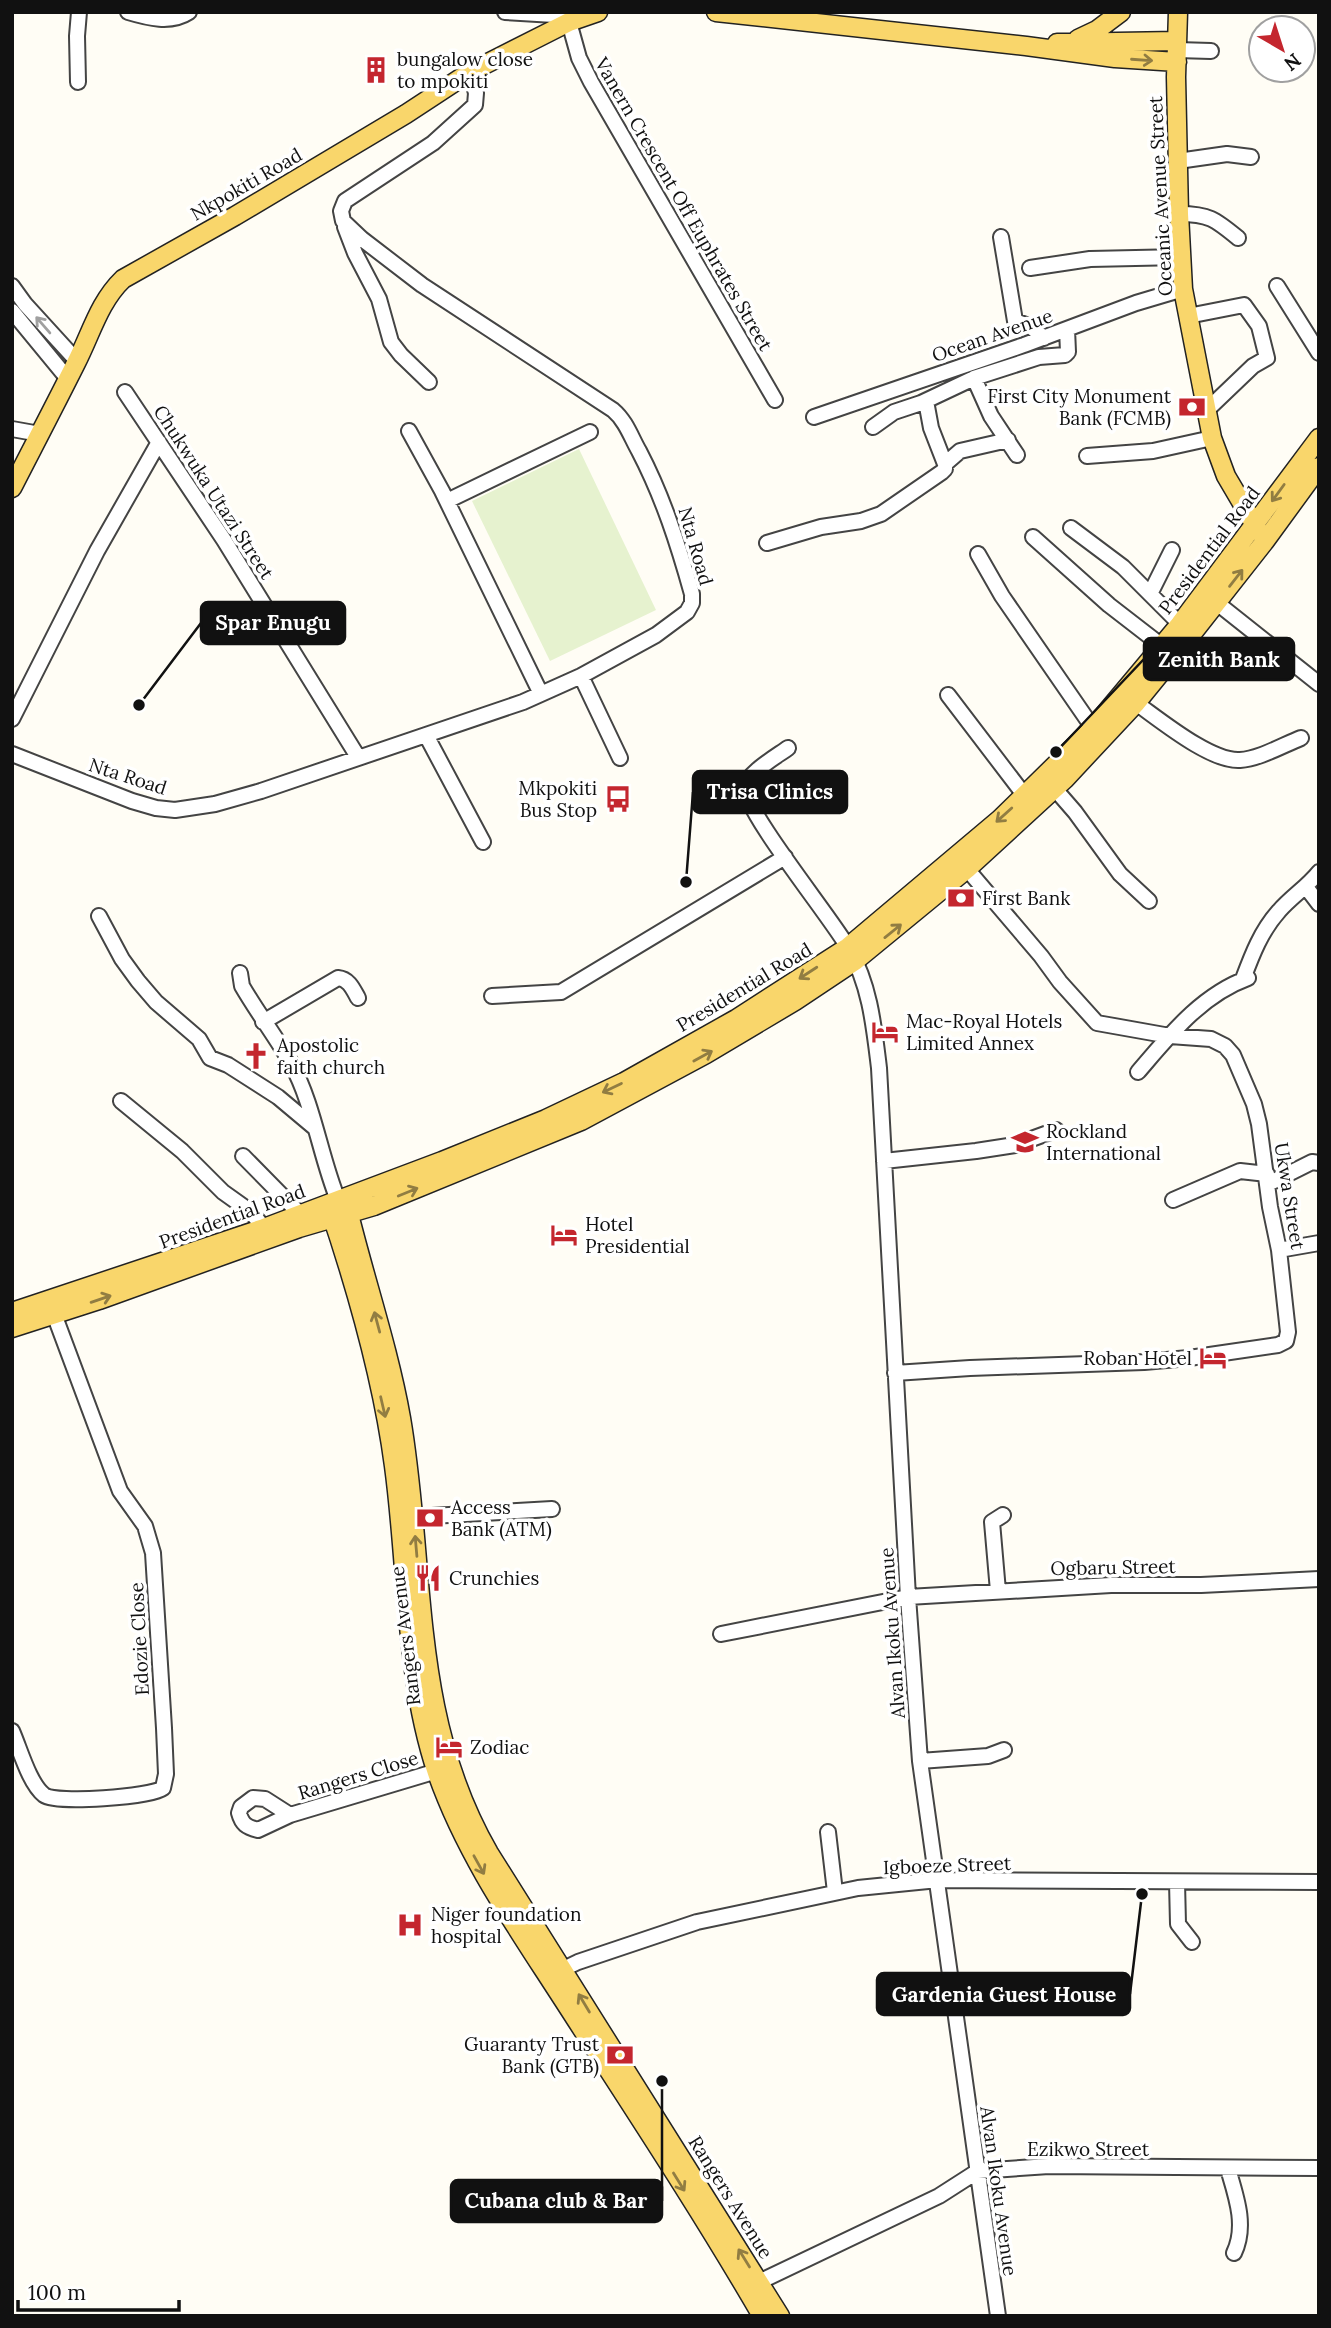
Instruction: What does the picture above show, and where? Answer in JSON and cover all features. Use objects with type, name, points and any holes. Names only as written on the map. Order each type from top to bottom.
[{"type":"main road","name":"Nkpokiti Road","points":[[12,488],[77,361],[100,309],[123,279],[406,114],[470,72],[569,22],[598,12]]},
{"type":"main road","points":[[716,12],[1026,46],[1177,51]]},
{"type":"main road","name":"Oceanic Avenue Street","points":[[1178,12],[1178,161],[1183,289],[1212,438],[1226,476],[1265,541]]},
{"type":"main road","points":[[1026,46],[1065,43],[1082,38],[1120,13]]},
{"type":"main road","points":[[1116,50],[1120,13]]},
{"type":"main road","points":[[1065,43],[1116,50]]},
{"type":"main road","name":"Presidential Road","points":[[339,1206],[374,1206],[581,1121],[716,1048],[852,954],[967,869],[978,849],[1025,796],[1093,728],[1136,704],[1171,647],[1180,624],[1319,438]]},
{"type":"main road","name":"Presidential Road","points":[[12,1312],[161,1270],[300,1221],[546,1119],[624,1082],[852,954],[1055,789],[1171,647],[1217,603],[1319,467]]},
{"type":"main road","points":[[339,1206],[350,1243]]},
{"type":"main road","points":[[350,1243],[358,1221],[374,1206]]},
{"type":"main road","points":[[300,1221],[320,1227],[350,1243]]},
{"type":"main road","name":"Presidential Road","points":[[12,1328],[54,1314],[264,1228],[300,1221]]},
{"type":"main road","name":"Rangers Avenue","points":[[350,1243],[401,1419],[414,1517],[425,1651],[432,1699],[453,1776],[467,1813],[555,1972],[762,2316]]},
{"type":"main road","name":"Rangers Avenue","points":[[350,1243],[394,1467],[413,1665],[421,1717],[450,1807],[478,1865],[625,2071],[780,2316]]},
{"type":"street","points":[[78,82],[79,12]]},
{"type":"street","points":[[128,12],[148,18],[174,19],[189,12]]},
{"type":"street","points":[[505,12],[554,15],[569,22]]},
{"type":"street","name":"Vanern Crescent Off Euphrates Street","points":[[569,22],[579,58],[591,82],[775,400]]},
{"type":"street","points":[[1177,51],[1211,51]]},
{"type":"street","points":[[429,382],[391,342],[379,299],[355,253],[341,211],[345,201],[433,143],[475,106],[476,93],[470,72]]},
{"type":"street","points":[[1178,161],[1227,154],[1251,157]]},
{"type":"street","points":[[1179,214],[1212,217],[1238,237]]},
{"type":"street","name":"Nta Road","points":[[12,754],[132,802],[156,808],[175,810],[215,804],[488,715],[541,694],[580,677],[656,635],[687,612],[692,603],[692,594],[659,489],[623,420],[612,410],[422,285],[343,221]]},
{"type":"street","points":[[1001,237],[1015,321],[1031,327],[1044,338]]},
{"type":"street","points":[[1030,268],[1090,259],[1181,257]]},
{"type":"street","points":[[12,286],[77,361]]},
{"type":"street","points":[[1277,286],[1319,353]]},
{"type":"street","name":"Ocean Avenue","points":[[814,417],[1044,338],[1136,303],[1183,289]]},
{"type":"street","points":[[1188,316],[1244,305],[1259,326],[1267,358],[1252,366],[1207,410]]},
{"type":"street","points":[[12,311],[68,379]]},
{"type":"street","points":[[873,428],[894,412],[974,379],[1039,357],[1065,355],[1068,352],[1067,329]]},
{"type":"street","points":[[974,379],[990,416],[1017,455]]},
{"type":"street","name":"Chukwuka Utazi Street","points":[[125,392],[279,627],[358,757]]},
{"type":"street","points":[[767,543],[821,527],[861,521],[881,514],[942,472],[945,464],[931,428],[926,401]]},
{"type":"street","points":[[12,429],[40,434]]},
{"type":"street","points":[[408,430],[447,501],[541,694]]},
{"type":"street","points":[[447,501],[590,432]]},
{"type":"street","points":[[1087,456],[1153,451],[1212,438]]},
{"type":"street","points":[[945,464],[960,451],[1008,440]]},
{"type":"street","points":[[12,719],[97,551],[159,442]]},
{"type":"street","points":[[1071,528],[1123,567],[1180,624]]},
{"type":"street","points":[[1033,537],[1109,605],[1171,647]]},
{"type":"street","points":[[1150,594],[1172,550]]},
{"type":"street","points":[[978,554],[1002,596],[1093,728]]},
{"type":"street","points":[[1217,603],[1319,684]]},
{"type":"street","points":[[580,677],[620,758]]},
{"type":"street","points":[[948,695],[1025,796]]},
{"type":"street","points":[[1136,704],[1221,757],[1241,760],[1301,738]]},
{"type":"street","points":[[426,735],[483,842]]},
{"type":"street","name":"Alvan Ikoku Avenue","points":[[788,748],[750,777],[745,785],[750,803],[852,954],[867,995],[875,1036],[920,1761],[998,2316]]},
{"type":"street","points":[[1055,789],[1075,812],[1119,874],[1149,901]]},
{"type":"street","points":[[492,996],[561,992],[785,857]]},
{"type":"street","name":"Ukwa Street","points":[[895,1373],[1189,1358],[1278,1345],[1286,1341],[1288,1332],[1279,1250],[1254,1104],[1233,1055],[1225,1046],[1211,1039],[1097,1023],[967,869]]},
{"type":"street","points":[[1138,1072],[1184,1020],[1209,999],[1245,979],[1258,940],[1279,911],[1319,872]]},
{"type":"street","points":[[1306,887],[1319,904]]},
{"type":"street","points":[[99,916],[122,959],[138,981],[156,1002],[199,1039],[210,1058],[228,1065],[278,1097],[315,1128]]},
{"type":"street","points":[[262,1022],[338,978],[344,978],[351,984],[358,998]]},
{"type":"street","points":[[241,980],[262,1022],[291,1063],[339,1206]]},
{"type":"street","points":[[121,1101],[182,1151],[223,1192],[251,1212],[264,1228]]},
{"type":"street","points":[[884,1161],[1015,1144],[1056,1130]]},
{"type":"street","points":[[243,1156],[300,1221]]},
{"type":"street","points":[[1173,1200],[1240,1171],[1267,1179],[1312,1162],[1319,1163]]},
{"type":"street","points":[[1279,1250],[1319,1243]]},
{"type":"street","name":"Edozie Close","points":[[12,1731],[35,1786],[46,1797],[65,1800],[149,1794],[163,1788],[166,1774],[153,1553],[145,1526],[120,1491],[54,1314]]},
{"type":"street","points":[[414,1517],[552,1509]]},
{"type":"street","points":[[998,1591],[992,1522],[1003,1515]]},
{"type":"street","name":"Ogbaru Street","points":[[721,1633],[908,1597],[1111,1585],[1201,1585],[1319,1579]]},
{"type":"street","points":[[920,1761],[988,1756],[1004,1750]]},
{"type":"street","name":"Rangers Close","points":[[290,1815],[437,1771]]},
{"type":"street","points":[[828,1832],[835,1892]]},
{"type":"street","name":"Igboeze Street","points":[[555,1972],[697,1922],[835,1892],[938,1880],[1319,1882]]},
{"type":"street","points":[[1177,1882],[1178,1924],[1192,1942]]},
{"type":"street","name":"Ezikwo Street","points":[[759,2282],[939,2196],[978,2171],[1049,2166],[1319,2168]]},
{"type":"street","points":[[1228,2169],[1241,2221],[1241,2234],[1234,2253]]},
{"type":"green space","points":[[579,449],[656,610],[550,661],[472,501]]},
{"type":"place","name":"bungalow close to mpokiti","points":[[376,70]]},
{"type":"place","name":"First City Monument Bank (FCMB)","points":[[1192,407]]},
{"type":"place","name":"Spar Enugu","points":[[139,705]]},
{"type":"place","name":"Zenith Bank","points":[[1056,752]]},
{"type":"place","name":"Mkpokiti Bus Stop","points":[[618,799]]},
{"type":"place","name":"Trisa Clinics","points":[[686,882]]},
{"type":"place","name":"First Bank","points":[[961,898]]},
{"type":"place","name":"Mac-Royal Hotels Limited Annex","points":[[885,1032]]},
{"type":"place","name":"Apostolic faith church","points":[[256,1056]]},
{"type":"place","name":"Rockland International","points":[[1025,1142]]},
{"type":"place","name":"Hotel Presidential","points":[[564,1235]]},
{"type":"place","name":"Roban Hotel","points":[[1213,1358]]},
{"type":"place","name":"Access Bank (ATM)","points":[[430,1518]]},
{"type":"place","name":"Crunchies","points":[[428,1578]]},
{"type":"place","name":"Zodiac","points":[[449,1747]]},
{"type":"place","name":"Gardenia Guest House","points":[[1142,1894]]},
{"type":"place","name":"Niger foundation hospital","points":[[410,1925]]},
{"type":"place","name":"Guaranty Trust Bank (GTB)","points":[[620,2055]]},
{"type":"place","name":"Cubana club & Bar","points":[[662,2081]]}]
